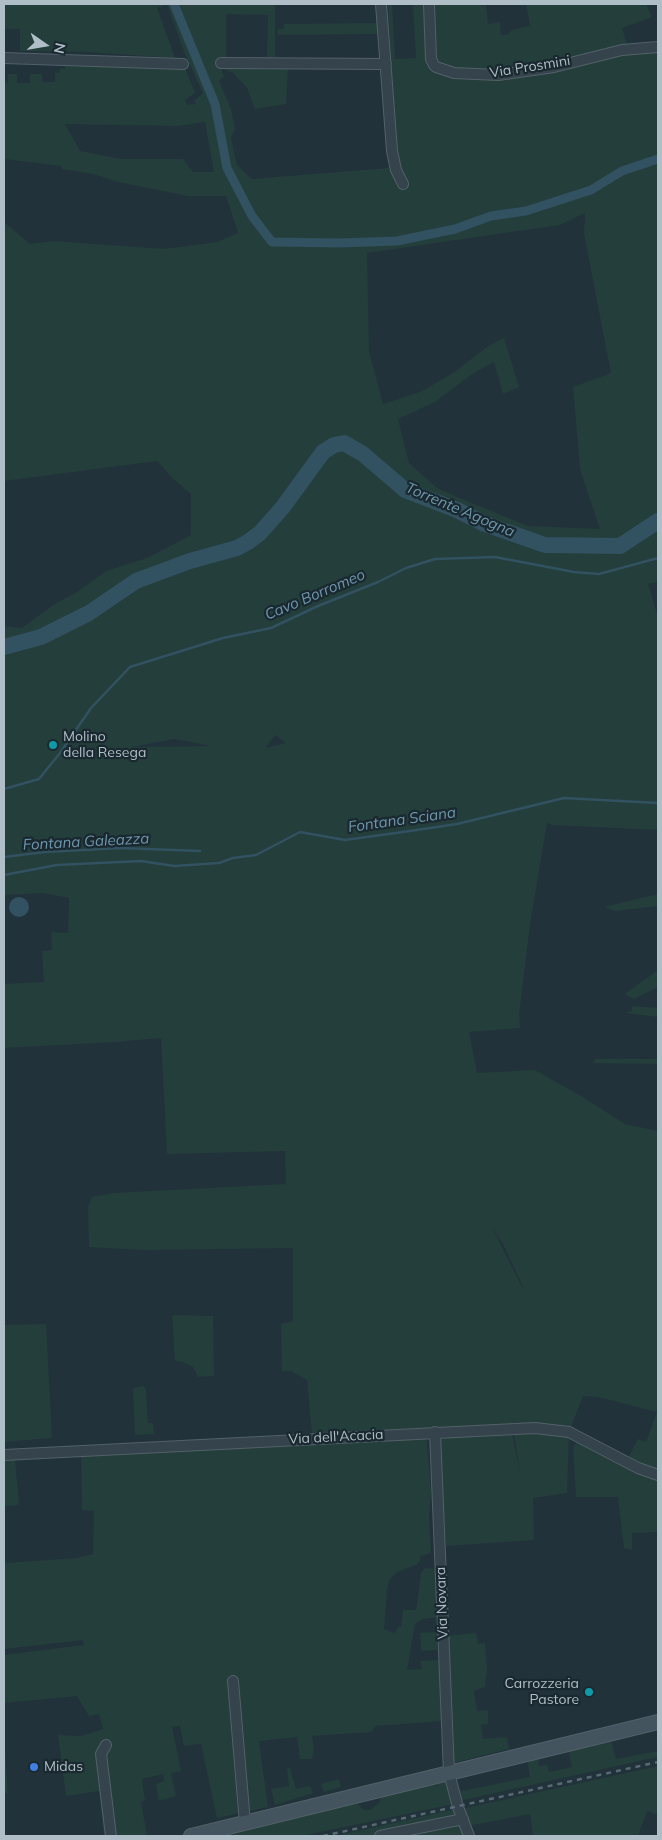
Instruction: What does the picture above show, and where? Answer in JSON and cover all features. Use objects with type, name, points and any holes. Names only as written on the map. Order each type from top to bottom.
[{"type":"main road","points":[[191,1836],[658,1722]]},
{"type":"street","points":[[381,4],[392,151],[396,170],[403,184]]},
{"type":"street","name":"Via Prosmini","points":[[429,4],[431,59],[436,67],[454,73],[498,75],[554,67],[622,50],[658,46]]},
{"type":"street","points":[[4,58],[183,64]]},
{"type":"street","points":[[221,63],[386,64]]},
{"type":"street","name":"Via dell'Acacia","points":[[4,1454],[535,1428],[569,1432],[638,1468],[658,1475]]},
{"type":"street","name":"Via Novara","points":[[435,1432],[449,1773],[470,1836]]},
{"type":"street","points":[[233,1682],[245,1823]]},
{"type":"street","points":[[106,1745],[101,1754],[111,1836]]},
{"type":"street","points":[[380,1836],[463,1819]]},
{"type":"green space","points":[[4,4],[167,4],[157,8],[175,58],[87,52],[20,51],[20,29],[4,29]]},
{"type":"green space","points":[[167,4],[275,4],[275,57],[267,57],[268,15],[226,14],[226,57],[220,58],[217,63],[288,67],[286,104],[255,109],[247,88],[233,73],[221,68],[224,76],[219,81],[231,109],[235,129],[231,138],[237,165],[252,179],[387,168],[392,164],[396,150],[388,4],[392,4],[395,59],[416,58],[413,4],[425,4],[429,60],[478,78],[621,52],[658,49],[658,582],[648,584],[658,617],[658,830],[552,825],[547,823],[530,925],[519,1014],[520,1028],[469,1032],[477,1073],[535,1070],[625,1124],[658,1131],[658,1472],[627,1460],[638,1439],[646,1442],[657,1412],[598,1397],[583,1396],[569,1432],[567,1493],[533,1498],[534,1540],[446,1546],[439,1432],[511,1429],[520,1472],[513,1428],[535,1425],[312,1434],[307,1380],[291,1371],[282,1371],[281,1324],[293,1321],[293,1248],[143,1250],[89,1247],[88,1207],[92,1197],[114,1193],[286,1184],[285,1151],[167,1154],[161,1038],[4,1048],[4,984],[44,982],[42,951],[52,950],[51,932],[68,933],[69,898],[43,893],[4,895],[4,626],[22,628],[53,605],[77,592],[106,571],[147,558],[191,535],[191,494],[173,479],[157,461],[4,481],[4,222],[30,244],[53,241],[164,249],[217,242],[238,233],[226,196],[188,196],[118,182],[94,174],[62,169],[62,166],[4,159],[4,83],[8,82],[8,74],[17,74],[17,83],[30,83],[30,74],[42,74],[42,82],[55,82],[55,73],[60,73],[60,69],[65,69],[65,64],[185,68],[195,93],[185,100],[187,105],[196,104],[194,101],[203,93],[185,54]],"holes":[[[205,122],[214,172],[193,172],[183,159],[121,159],[80,151],[65,124],[178,126]],[[585,213],[584,234],[611,373],[573,387],[580,469],[600,529],[528,526],[437,488],[409,463],[398,419],[435,402],[472,374],[494,362],[503,394],[519,387],[504,338],[488,346],[453,373],[422,391],[383,404],[369,351],[367,253],[560,225]],[[275,735],[286,743],[266,748]],[[175,739],[211,746],[130,747]],[[492,1227],[503,1244],[523,1289]]]},
{"type":"green space","points":[[433,4],[486,4],[488,24],[500,22],[501,35],[508,35],[511,30],[530,26],[526,4],[646,4],[652,17],[622,28],[628,47],[555,63],[499,72],[458,70],[436,64]]},
{"type":"green space","points":[[377,23],[377,34],[278,35],[278,29],[284,29],[284,24]]},
{"type":"green space","points":[[658,894],[658,906],[615,911],[604,907]]},
{"type":"green space","points":[[658,970],[658,987],[634,999],[625,994]]},
{"type":"green space","points":[[632,1006],[658,1008],[658,1017],[626,1013],[632,1011]]},
{"type":"green space","points":[[595,1059],[658,1059],[658,1064],[593,1063]]},
{"type":"green space","points":[[172,1315],[213,1316],[214,1376],[198,1377],[193,1367],[183,1362],[175,1361]]},
{"type":"green space","points":[[46,1324],[52,1438],[4,1442],[4,1325]]},
{"type":"green space","points":[[144,1386],[146,1390],[148,1423],[153,1423],[154,1434],[135,1435],[133,1388]]},
{"type":"green space","points":[[426,1432],[431,1492],[429,1518],[431,1553],[420,1556],[420,1561],[416,1565],[397,1572],[390,1579],[387,1590],[384,1629],[395,1633],[398,1627],[401,1627],[403,1610],[416,1610],[421,1573],[425,1568],[436,1569],[439,1617],[423,1619],[415,1624],[407,1670],[422,1669],[420,1661],[441,1660],[441,1721],[376,1726],[371,1732],[312,1736],[314,1749],[312,1759],[300,1759],[297,1737],[259,1741],[268,1807],[217,1818],[201,1744],[184,1746],[180,1726],[172,1727],[181,1771],[171,1773],[176,1796],[159,1801],[156,1784],[164,1781],[163,1774],[142,1779],[145,1801],[141,1802],[147,1836],[104,1836],[99,1791],[66,1796],[58,1735],[82,1736],[103,1729],[99,1714],[89,1716],[77,1696],[4,1703],[4,1655],[84,1645],[83,1640],[4,1649],[4,1563],[77,1558],[93,1554],[94,1511],[82,1510],[81,1453]]},
{"type":"green space","points":[[577,1443],[644,1476],[658,1480],[658,1532],[632,1533],[632,1550],[624,1548],[618,1497],[576,1497],[573,1446]]},
{"type":"green space","points":[[15,1458],[19,1505],[4,1506],[4,1459]]},
{"type":"green space","points":[[437,1632],[437,1650],[421,1651],[420,1633]]},
{"type":"green space","points":[[476,1633],[478,1644],[485,1643],[487,1670],[485,1687],[474,1691],[477,1711],[488,1710],[488,1724],[481,1725],[483,1739],[507,1737],[509,1749],[454,1763],[452,1762],[447,1636]]},
{"type":"green space","points":[[4,1735],[8,1794],[4,1792]]},
{"type":"green space","points":[[610,1737],[616,1759],[658,1751],[658,1757],[459,1801],[457,1792],[530,1777],[527,1760],[538,1759],[539,1766],[547,1765],[549,1772],[572,1767],[567,1747]]},
{"type":"green space","points":[[658,1766],[658,1815],[647,1811],[638,1836],[533,1836],[530,1814],[468,1826],[461,1809]]},
{"type":"green space","points":[[287,1768],[290,1768],[296,1789],[310,1786],[313,1793],[275,1805],[271,1789],[289,1786]]},
{"type":"green space","points":[[339,1779],[341,1787],[324,1792],[321,1784]]},
{"type":"green space","points":[[433,1780],[436,1786],[440,1781],[447,1780],[454,1804],[302,1836],[199,1836],[353,1800],[364,1810],[370,1810],[380,1802],[382,1792]]},
{"type":"green space","points":[[456,1809],[467,1836],[335,1836]]},
{"type":"water","points":[[19,897],[26,900],[29,907],[26,914],[19,917],[12,914],[9,907],[12,900]]},
{"type":"waterway","points":[[174,4],[215,104],[227,168],[252,216],[272,242],[340,243],[397,241],[455,229],[491,216],[526,211],[591,190],[622,171],[658,159]]},
{"type":"waterway","name":"Torrente Agogna","points":[[4,647],[41,637],[89,613],[136,581],[190,561],[237,548],[248,542],[260,533],[283,507],[323,452],[334,445],[344,443],[363,454],[405,490],[457,510],[485,524],[545,545],[620,546],[658,521]]},
{"type":"waterway","name":"Cavo Borromeo","points":[[4,789],[39,779],[60,753],[91,708],[130,667],[223,638],[271,628],[406,568],[435,559],[495,557],[574,572],[599,574],[658,558]]},
{"type":"waterway","name":"Fontana Sciana","points":[[4,875],[57,865],[141,861],[174,866],[219,863],[233,858],[256,855],[300,832],[345,840],[457,824],[564,798],[658,803]]},
{"type":"waterway","name":"Fontana Galeazza","points":[[4,857],[45,852],[121,848],[200,851]]},
{"type":"railway","points":[[323,1836],[658,1762]]},
{"type":"place","name":"Molino della Resega","points":[[53,745]]},
{"type":"place","name":"Carrozzeria Pastore","points":[[589,1692]]},
{"type":"place","name":"Midas","points":[[34,1767]]}]
